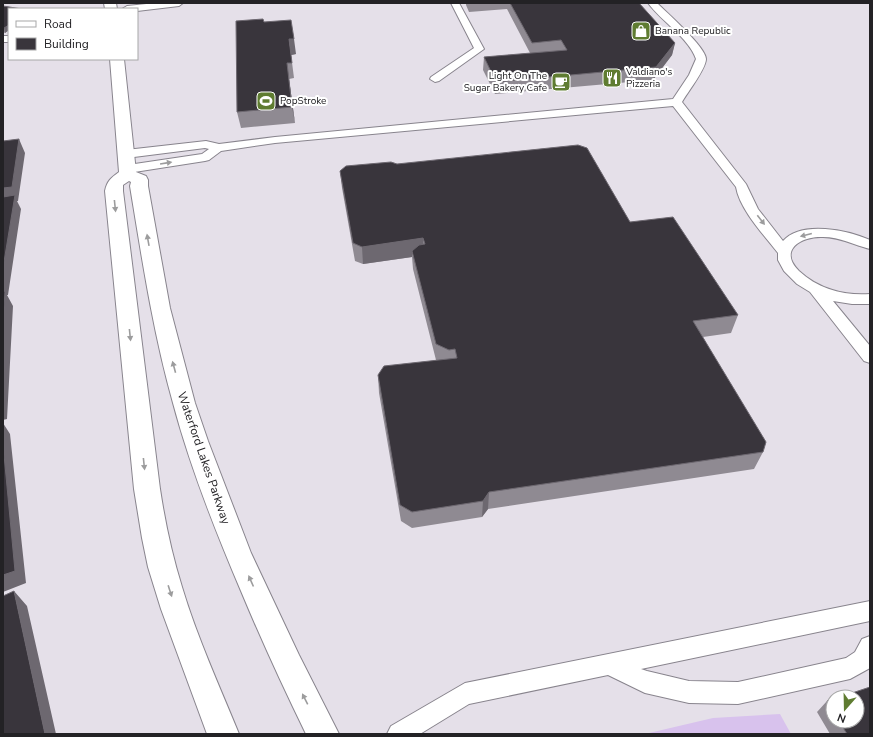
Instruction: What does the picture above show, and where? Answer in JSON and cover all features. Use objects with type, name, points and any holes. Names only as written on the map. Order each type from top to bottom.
[{"type":"street","points":[[117,60],[127,166],[115,183],[114,191],[147,489],[162,568],[180,621],[223,734]]},
{"type":"street","name":"Waterford Lakes Parkway","points":[[127,166],[140,180],[139,186],[160,308],[176,375],[196,441],[213,490],[241,559],[288,666],[323,734]]},
{"type":"lane","points":[[136,8],[179,3]]},
{"type":"lane","points":[[435,79],[479,49],[455,3]]},
{"type":"lane","points":[[652,3],[694,44],[701,60],[676,102]]},
{"type":"lane","points":[[127,166],[205,157],[218,148],[275,140],[676,102]]},
{"type":"lane","points":[[676,102],[742,187],[742,192],[747,202],[785,252]]},
{"type":"lane","points":[[867,241],[827,233],[812,233],[799,237],[789,243],[785,252],[786,261],[792,271],[802,281],[816,290],[854,300],[870,299]]},
{"type":"lane","points":[[816,290],[870,358]]},
{"type":"lane","points":[[399,734],[465,694],[870,611]]},
{"type":"lane","points":[[608,664],[645,682],[689,692],[738,693],[850,668],[863,660],[870,646]]},
{"type":"shaded area","points":[[780,714],[791,734],[648,734],[713,718]]},
{"type":"building","points":[[510,3],[639,3],[675,43],[656,67],[496,82],[484,57],[567,50],[561,40],[532,43]]},
{"type":"building","points":[[3,6],[16,8],[8,8],[8,26],[3,28]]},
{"type":"building","name":"PopStroke","points":[[263,19],[264,22],[291,20],[294,39],[289,39],[292,63],[287,63],[292,107],[237,112],[236,21]]},
{"type":"building","points":[[19,139],[12,187],[3,188],[3,141]]},
{"type":"building","points":[[578,145],[587,148],[630,222],[673,217],[738,315],[693,321],[766,442],[763,452],[489,492],[483,501],[412,512],[400,505],[378,375],[384,366],[457,358],[455,349],[449,350],[436,344],[412,251],[419,245],[425,244],[423,238],[362,247],[353,243],[340,171],[346,166],[391,162],[397,164]]},
{"type":"building","points":[[15,195],[3,268],[3,197]]},
{"type":"building","points":[[5,291],[3,323],[3,292]]},
{"type":"building","points":[[3,444],[15,571],[3,575]]},
{"type":"building","points":[[14,591],[45,734],[3,734],[3,596]]},
{"type":"building","points":[[870,687],[870,734],[847,734],[844,729],[865,729],[864,689]]},
{"type":"place","name":"Banana Republic","points":[[641,31]]},
{"type":"place","name":"Valdiano's Pizzeria","points":[[612,78]]},
{"type":"place","name":"Light On The Sugar Bakery Cafe","points":[[561,82]]},
{"type":"place","name":"PopStroke","points":[[266,101]]}]
